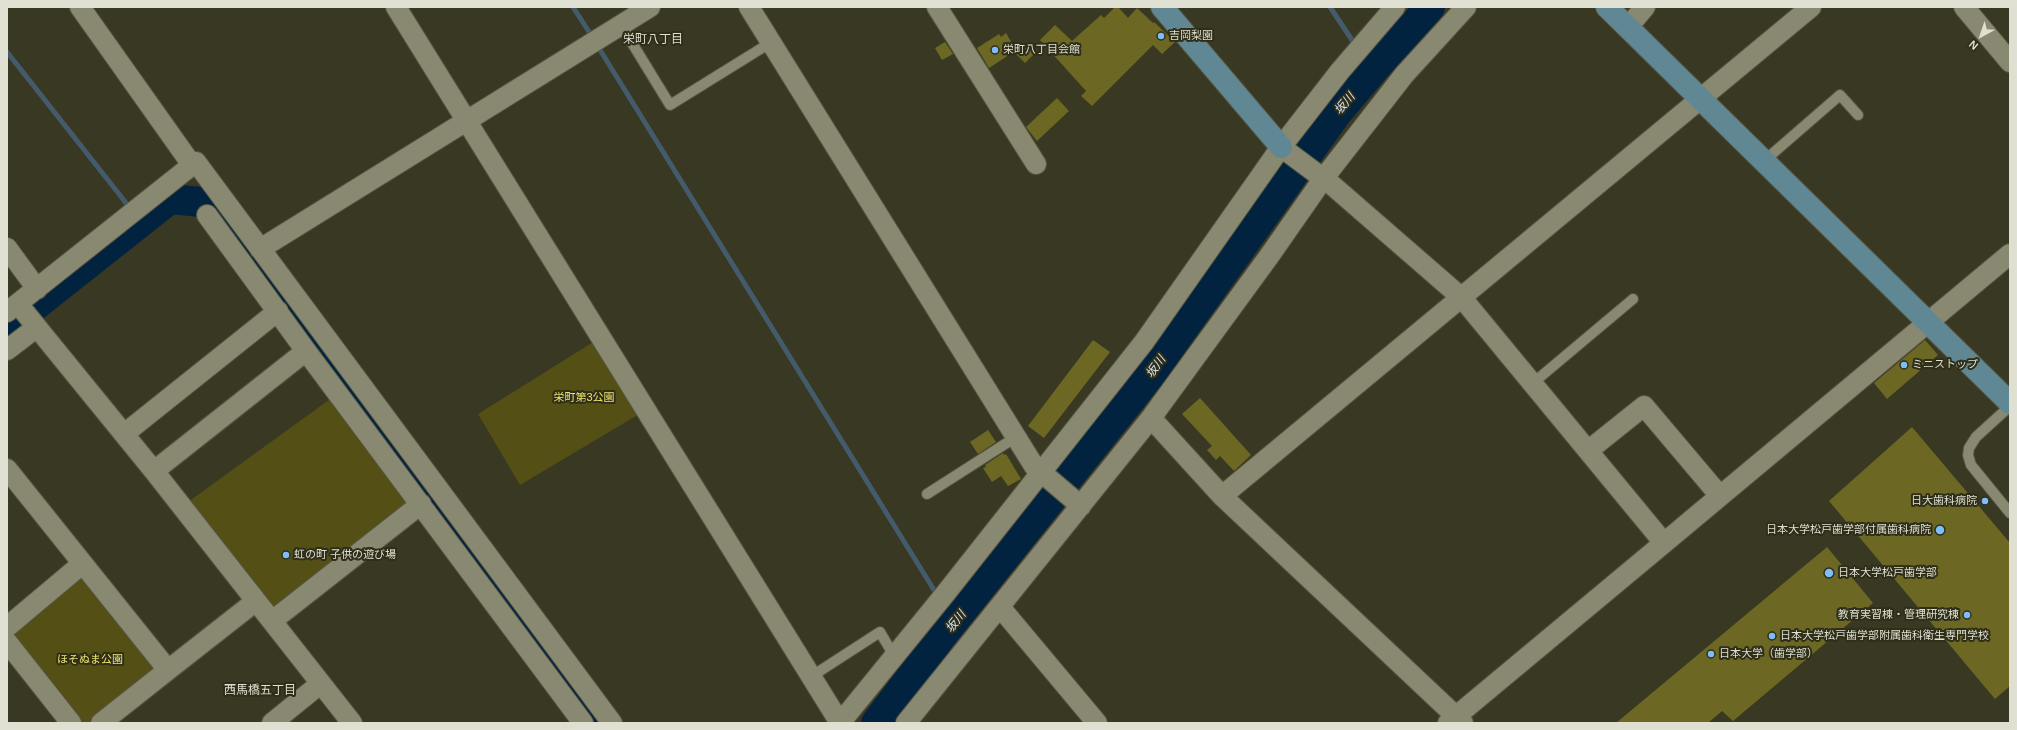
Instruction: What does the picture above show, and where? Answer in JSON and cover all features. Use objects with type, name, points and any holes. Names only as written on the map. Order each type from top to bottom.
[{"type":"street","points":[[80,7],[192,165]]},
{"type":"street","points":[[396,7],[840,723],[1043,475],[1144,342],[1340,71],[1395,7]]},
{"type":"street","points":[[260,248],[650,7]]},
{"type":"street","points":[[749,7],[1016,437],[1043,475],[1079,504]]},
{"type":"street","points":[[937,7],[1036,164]]},
{"type":"street","points":[[1162,7],[1284,150],[1320,177],[1462,298],[1664,542]]},
{"type":"street","points":[[906,723],[1000,607],[1079,504],[1151,418],[1270,255],[1320,177],[1404,75],[1466,7]]},
{"type":"street","points":[[1607,7],[2010,405]]},
{"type":"street","points":[[1628,27],[1645,7]]},
{"type":"street","points":[[1222,496],[1811,7]]},
{"type":"street","points":[[1964,7],[2010,62]]},
{"type":"street","points":[[352,723],[154,471],[37,327],[13,308],[196,162],[612,723]]},
{"type":"street","points":[[207,215],[306,351],[583,723]]},
{"type":"street","points":[[7,248],[37,289]]},
{"type":"street","points":[[1151,418],[1222,496],[1456,721],[1664,542],[2010,254]]},
{"type":"street","points":[[124,434],[278,311]]},
{"type":"street","points":[[7,350],[37,327]]},
{"type":"street","points":[[154,471],[306,351]]},
{"type":"street","points":[[1589,450],[1644,406],[1720,496]]},
{"type":"street","points":[[7,469],[168,670]]},
{"type":"street","points":[[272,621],[421,504]]},
{"type":"street","points":[[7,627],[82,564]]},
{"type":"street","points":[[101,723],[256,601]]},
{"type":"street","points":[[1000,607],[1097,723]]},
{"type":"street","points":[[7,642],[71,723]]},
{"type":"street","points":[[272,723],[320,684]]},
{"type":"lane","points":[[621,25],[670,105],[770,43]]},
{"type":"lane","points":[[1764,161],[1840,95],[1858,115]]},
{"type":"lane","points":[[1533,383],[1633,299]]},
{"type":"lane","points":[[2010,405],[1976,437],[1969,448],[1968,455],[1971,465],[2010,513]]},
{"type":"lane","points":[[927,494],[1016,437]]},
{"type":"lane","points":[[812,676],[880,632],[890,649]]},
{"type":"green space","name":"栄町第3公園","points":[[598,339],[646,410],[520,485],[478,414]]},
{"type":"green space","name":"虹の町 子供の遊び場","points":[[333,397],[411,501],[272,607],[188,502]]},
{"type":"green space","name":"ほそぬま公園","points":[[81,576],[157,669],[89,723],[81,723],[12,633]]},
{"type":"building","points":[[1115,7],[1118,7],[1128,18],[1137,8],[1175,42],[1162,54],[1153,45],[1092,106],[1081,96],[1086,91],[1040,40],[1055,25],[1072,41],[1101,15],[1104,18]]},
{"type":"building","points":[[1006,33],[1016,50],[1023,43],[1034,54],[1025,63],[1014,52],[1015,51],[989,68],[977,48],[999,34],[1001,37]]},
{"type":"building","points":[[945,42],[953,54],[942,60],[935,48]]},
{"type":"building","points":[[1057,98],[1069,111],[1037,141],[1026,127]]},
{"type":"building","points":[[1093,340],[1110,352],[1044,438],[1028,426]]},
{"type":"building","points":[[1925,340],[1938,355],[1887,399],[1874,383]]},
{"type":"building","points":[[1200,398],[1251,455],[1234,471],[1220,456],[1216,460],[1207,450],[1212,446],[1182,414]]},
{"type":"building","name":"教育実習棟・管理研究棟","points":[[1912,427],[2010,543],[2010,686],[1995,699],[1829,501]]},
{"type":"building","points":[[988,430],[996,442],[978,454],[970,442]]},
{"type":"building","points":[[1003,453],[1004,455],[1006,454],[1021,479],[1008,486],[1001,476],[992,482],[983,468]]},
{"type":"building","points":[[1827,547],[1873,603],[1733,721],[1722,711],[1708,723],[1616,723]]},
{"type":"waterway","points":[[573,7],[593,38]]},
{"type":"waterway","points":[[1330,7],[1356,46]]},
{"type":"waterway","name":"坂川","points":[[876,723],[945,632],[1148,378],[1337,113],[1374,69],[1430,7]]},
{"type":"waterway","points":[[597,45],[934,590]]},
{"type":"waterway","points":[[7,52],[130,208]]},
{"type":"waterway","points":[[1361,52],[1374,69]]},
{"type":"waterway","points":[[7,328],[170,199],[211,203],[596,723]]},
{"type":"place","name":"吉岡梨園","points":[[1161,36]]},
{"type":"place","name":"栄町八丁目会館","points":[[995,50]]},
{"type":"place","name":"ミニストップ","points":[[1904,365]]},
{"type":"place","name":"日大歯科病院","points":[[1985,501]]},
{"type":"place","name":"日本大学松戸歯学部付属歯科病院","points":[[1940,530]]},
{"type":"place","name":"虹の町 子供の遊び場","points":[[286,555]]},
{"type":"place","name":"日本大学松戸歯学部","points":[[1829,573]]},
{"type":"place","name":"教育実習棟・管理研究棟","points":[[1967,615]]},
{"type":"place","name":"日本大学松戸歯学部附属歯科衛生専門学校","points":[[1772,636]]},
{"type":"place","name":"日本大学（歯学部）","points":[[1711,654]]},
{"type":"district","name":"栄町八丁目","points":[[653,40]]},
{"type":"district","name":"西馬橋五丁目","points":[[260,691]]}]
